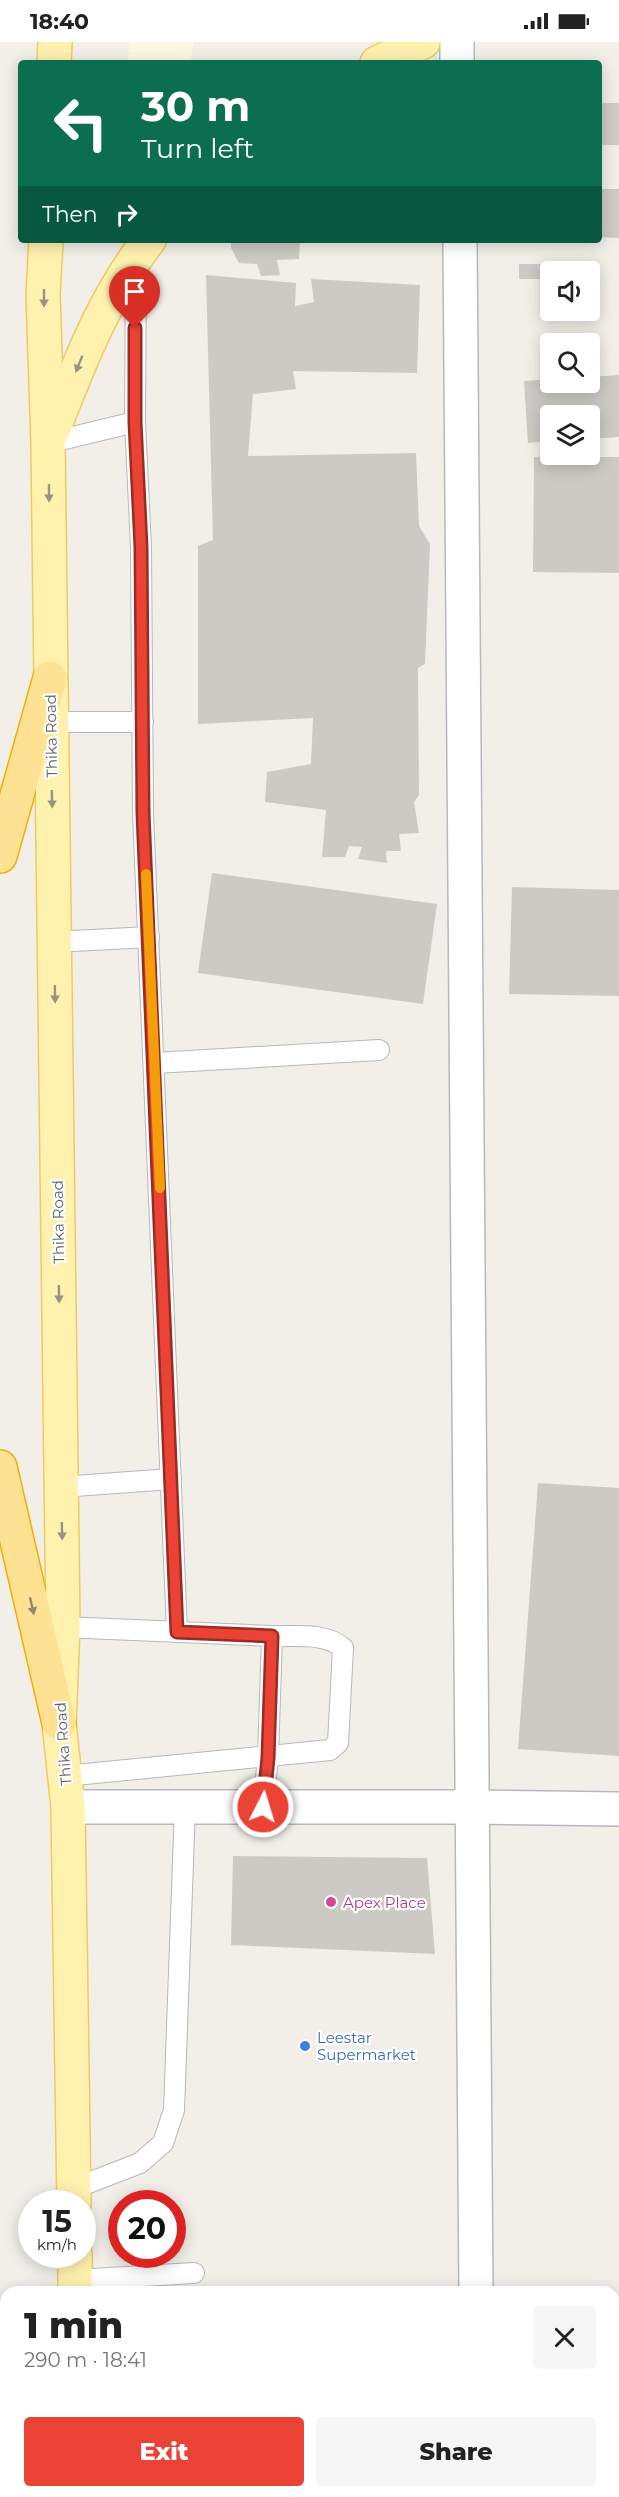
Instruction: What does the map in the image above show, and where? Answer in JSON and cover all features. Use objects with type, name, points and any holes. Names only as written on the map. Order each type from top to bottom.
[{"type":"highway","points":[[0,856],[50,678]]},
{"type":"highway","points":[[0,1467],[59,1722]]},
{"type":"main road","points":[[54,60],[55,42]]},
{"type":"main road","points":[[384,60],[423,42]]},
{"type":"main road","name":"Thika Road","points":[[46,243],[44,295],[48,443],[63,1627],[59,1722],[66,1792],[73,2190]]},
{"type":"main road","points":[[48,443],[97,324],[142,249]]},
{"type":"street","points":[[457,42],[457,60]]},
{"type":"street","points":[[460,243],[471,1082],[476,1807],[476,2286]]},
{"type":"street","points":[[66,1792],[185,1807],[619,1809]]},
{"type":"lane","points":[[142,249],[135,422],[141,547],[143,813],[177,1632]]},
{"type":"lane","points":[[48,443],[135,422]]},
{"type":"lane","points":[[50,722],[142,722]]},
{"type":"lane","points":[[54,942],[149,937]]},
{"type":"lane","points":[[155,1064],[379,1050]]},
{"type":"lane","points":[[61,1487],[171,1479]]},
{"type":"lane","points":[[63,1627],[325,1638],[335,1640],[343,1648],[338,1743],[330,1750],[268,1758],[66,1792]]},
{"type":"lane","points":[[263,1807],[268,1758],[272,1636]]},
{"type":"lane","points":[[85,2190],[140,2163],[163,2143],[174,2110],[185,1807]]},
{"type":"lane","points":[[75,2276],[194,2273]]},
{"type":"shaded area","points":[[129,42],[194,42],[191,60],[128,60]]},
{"type":"building","points":[[602,103],[619,103],[619,145],[602,145]]},
{"type":"building","points":[[602,189],[619,189],[619,238],[602,237]]},
{"type":"building","points":[[231,243],[300,243],[299,259],[277,260],[280,275],[261,276],[257,264],[239,263],[231,248]]},
{"type":"building","points":[[519,264],[540,264],[540,279],[519,279]]},
{"type":"building","points":[[206,275],[296,283],[295,306],[314,302],[311,279],[420,285],[417,373],[293,371],[296,389],[253,394],[248,456],[416,453],[419,526],[430,544],[425,664],[418,668],[419,795],[414,802],[419,833],[399,834],[401,851],[386,851],[387,863],[358,859],[362,847],[349,846],[345,857],[322,857],[326,810],[265,802],[267,772],[311,764],[313,718],[198,724],[198,546],[213,540]]},
{"type":"building","points":[[619,375],[619,437],[600,438],[600,405],[540,405],[540,442],[528,443],[524,381],[540,380],[540,393],[600,393],[600,376]]},
{"type":"building","points":[[534,457],[540,457],[540,465],[600,465],[600,457],[619,457],[619,573],[533,572]]},
{"type":"building","points":[[212,873],[437,904],[423,1004],[198,973]]},
{"type":"building","points":[[512,887],[619,890],[619,996],[509,994]]},
{"type":"building","points":[[538,1483],[619,1488],[619,1756],[518,1749]]},
{"type":"building","name":"Apex Place","points":[[233,1856],[427,1858],[435,1954],[231,1945]]},
{"type":"slow traffic","points":[[146,874],[160,1188]]},
{"type":"place","name":"Apex Place","points":[[331,1902]]},
{"type":"place","name":"Leestar Supermarket","points":[[305,2046]]},
{"type":"route","points":[[135,328],[135,422],[141,547],[143,813],[177,1632],[272,1636],[268,1758],[263,1807]]}]
